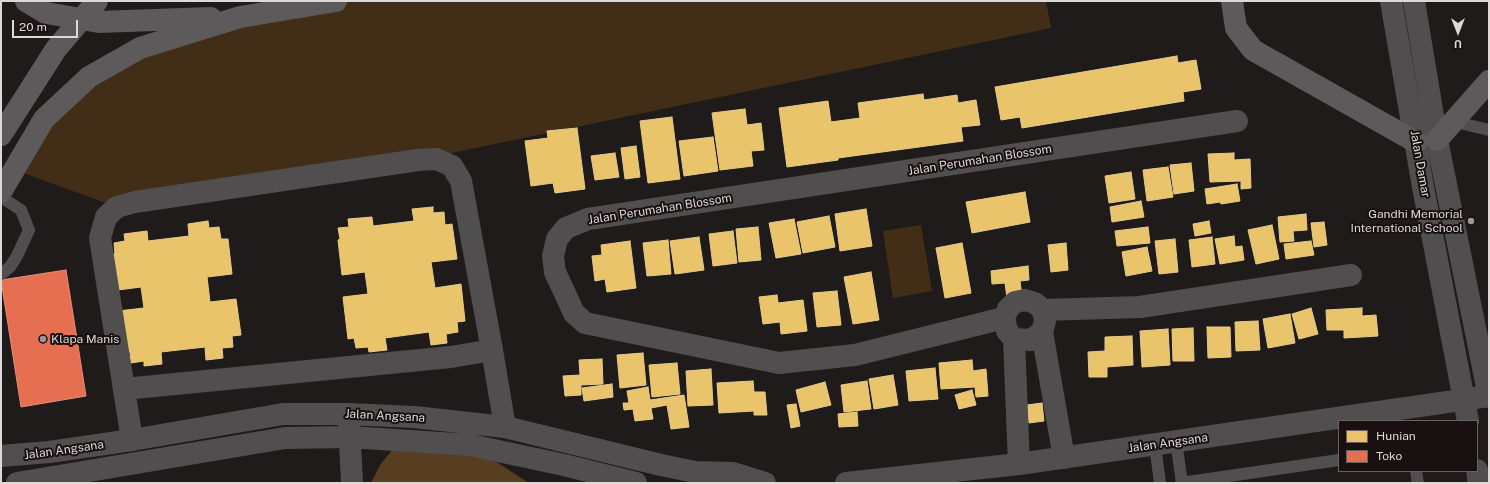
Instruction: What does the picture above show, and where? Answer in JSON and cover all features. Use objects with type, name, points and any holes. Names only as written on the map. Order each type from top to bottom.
[{"type":"main road","points":[[26,1],[46,13],[99,22],[240,17],[336,1]]},
{"type":"main road","points":[[15,170],[12,150],[1,136],[56,49],[97,1]]},
{"type":"main road","points":[[1232,1],[1236,28],[1253,50],[1426,141],[1455,122],[1489,81]]},
{"type":"main road","points":[[1,192],[44,120],[89,77],[140,48],[240,17]]},
{"type":"street","name":"Jalan Damar","points":[[1391,1],[1489,396]]},
{"type":"street","name":"Jalan Damar","points":[[1414,1],[1426,141],[1468,420]]},
{"type":"street","name":"Jalan Perumahan Blossom","points":[[1004,318],[855,355],[778,363],[585,323],[574,313],[554,272],[553,256],[557,239],[566,228],[588,219],[1237,121]]},
{"type":"street","points":[[132,440],[100,238],[106,217],[117,207],[135,202],[418,160],[436,160],[452,166],[461,181],[505,427]]},
{"type":"street","points":[[1043,310],[1140,307],[1351,275]]},
{"type":"street","points":[[1019,464],[1014,339],[1007,331],[1004,318],[1008,309],[1015,302],[1026,300],[1035,303],[1043,310],[1046,321],[1042,332],[1064,458]]},
{"type":"street","points":[[1014,339],[1031,340],[1042,332]]},
{"type":"street","points":[[124,389],[450,357],[492,350]]},
{"type":"street","name":"Jalan Angsana","points":[[846,483],[1064,458],[1489,396]]},
{"type":"street","name":"Jalan Angsana","points":[[1,456],[42,453],[132,440],[283,414],[348,414],[414,417],[505,427],[661,465],[694,472],[733,473],[765,483]]},
{"type":"street","points":[[348,414],[352,483]]},
{"type":"street","name":"Jalan Angsana","points":[[17,483],[285,438],[350,437],[470,445],[544,460],[636,483]]},
{"type":"street","points":[[1477,472],[1480,483]]},
{"type":"lane","points":[[1455,122],[1489,130]]},
{"type":"lane","points":[[1,197],[21,210],[29,230],[17,256],[10,267],[1,274]]},
{"type":"lane","points":[[1165,443],[1181,483],[1338,460]]},
{"type":"lane","points":[[1160,483],[1165,443]]},
{"type":"lane","points":[[1416,472],[1418,483]]},
{"type":"shaded area","points":[[336,1],[1046,1],[1051,28],[418,160],[117,207],[15,170],[44,119],[140,48]]},
{"type":"shaded area","points":[[921,225],[932,291],[893,298],[883,231]]},
{"type":"shaded area","points":[[470,445],[529,483],[371,483],[380,465],[393,449]]},
{"type":"building: Hunian","points":[[1177,56],[1178,63],[1196,60],[1201,89],[1183,92],[1184,101],[1022,128],[1020,117],[1001,120],[995,87]]},
{"type":"building: Hunian","points":[[923,94],[924,100],[957,95],[958,103],[976,100],[980,125],[961,127],[963,141],[838,158],[838,160],[787,167],[779,108],[828,101],[831,122],[860,118],[858,103]]},
{"type":"building: Hunian","points":[[745,109],[747,125],[761,123],[764,150],[751,151],[753,166],[720,170],[712,113]]},
{"type":"building: Hunian","points":[[672,117],[680,179],[648,183],[640,121]]},
{"type":"building: Hunian","points":[[577,128],[585,189],[555,193],[553,183],[531,186],[525,141],[548,138],[547,131]]},
{"type":"building: Hunian","points":[[713,137],[718,171],[684,176],[679,141]]},
{"type":"building: Hunian","points":[[636,146],[640,177],[625,179],[621,148]]},
{"type":"building: Hunian","points":[[615,153],[619,177],[595,180],[591,156]]},
{"type":"building: Hunian","points":[[1234,153],[1234,160],[1250,159],[1251,188],[1241,189],[1241,181],[1210,182],[1208,154]]},
{"type":"building: Hunian","points":[[1191,163],[1194,191],[1174,194],[1170,165]]},
{"type":"building: Hunian","points":[[1168,167],[1173,197],[1147,201],[1143,170]]},
{"type":"building: Hunian","points":[[1131,172],[1135,199],[1109,203],[1105,176]]},
{"type":"building: Hunian","points":[[1237,184],[1240,201],[1221,204],[1220,202],[1207,204],[1205,189]]},
{"type":"building: Hunian","points":[[1025,192],[1030,222],[972,233],[966,202]]},
{"type":"building: Hunian","points":[[1141,201],[1144,217],[1112,222],[1110,207]]},
{"type":"building: Hunian","points":[[433,207],[433,213],[444,212],[445,225],[452,224],[457,259],[431,262],[435,288],[461,284],[465,321],[457,322],[458,332],[446,334],[447,343],[431,345],[429,332],[385,338],[387,350],[369,352],[368,347],[356,348],[354,338],[348,339],[343,297],[368,294],[365,272],[342,275],[338,228],[349,227],[348,219],[372,217],[373,226],[414,221],[412,209]]},
{"type":"building: Hunian","points":[[866,209],[872,246],[840,251],[835,214]]},
{"type":"building: Hunian","points":[[1306,214],[1307,230],[1293,231],[1294,241],[1280,242],[1278,217]]},
{"type":"building: Hunian","points":[[829,216],[835,247],[803,253],[797,222]]},
{"type":"building: Hunian","points":[[794,219],[801,254],[776,258],[769,223]]},
{"type":"building: Hunian","points":[[208,221],[209,228],[219,227],[221,239],[228,239],[232,274],[207,277],[210,302],[236,299],[241,335],[232,336],[233,347],[222,348],[223,358],[206,360],[205,347],[161,352],[162,364],[144,366],[144,361],[131,363],[130,352],[124,353],[118,311],[144,308],[141,287],[118,290],[113,254],[115,254],[114,243],[125,241],[124,234],[147,231],[148,241],[189,236],[188,224]]},
{"type":"building: Hunian","points":[[1209,221],[1211,233],[1195,236],[1193,224]]},
{"type":"building: Hunian","points":[[1324,222],[1327,245],[1314,247],[1311,223]]},
{"type":"building: Hunian","points":[[1272,225],[1279,259],[1256,264],[1248,230]]},
{"type":"building: Hunian","points":[[758,227],[761,260],[739,262],[736,229]]},
{"type":"building: Hunian","points":[[1148,227],[1150,243],[1117,246],[1115,231]]},
{"type":"building: Hunian","points":[[733,231],[737,263],[713,266],[709,234]]},
{"type":"building: Hunian","points":[[1234,236],[1235,247],[1242,246],[1244,260],[1220,264],[1215,239]]},
{"type":"building: Hunian","points":[[699,237],[704,270],[675,274],[670,241]]},
{"type":"building: Hunian","points":[[1212,237],[1215,264],[1192,267],[1189,240]]},
{"type":"building: Hunian","points":[[1175,239],[1178,272],[1159,274],[1155,241]]},
{"type":"building: Hunian","points":[[668,240],[671,274],[647,276],[643,243]]},
{"type":"building: Hunian","points":[[630,241],[636,288],[607,292],[605,279],[595,281],[592,256],[602,255],[601,245]]},
{"type":"building: Hunian","points":[[1311,241],[1314,255],[1286,259],[1284,244]]},
{"type":"building: Hunian","points":[[962,243],[971,293],[945,298],[936,248]]},
{"type":"building: Hunian","points":[[1066,243],[1068,270],[1051,272],[1048,245]]},
{"type":"building: Hunian","points":[[1147,247],[1152,271],[1126,276],[1122,252]]},
{"type":"building: Hunian","points":[[1028,266],[1029,280],[1020,281],[1022,296],[1007,298],[1005,283],[992,284],[991,271]]},
{"type":"building: Hunian","points":[[871,272],[879,320],[853,324],[844,277]]},
{"type":"building: Hunian","points":[[837,291],[841,325],[817,327],[813,293]]},
{"type":"building: Hunian","points":[[777,295],[778,303],[803,300],[807,331],[781,334],[780,322],[763,324],[759,297]]},
{"type":"building: Hunian","points":[[1311,308],[1318,334],[1299,339],[1292,314]]},
{"type":"building: Hunian","points":[[1362,308],[1362,316],[1376,315],[1378,336],[1344,338],[1344,330],[1327,330],[1326,310]]},
{"type":"building: Hunian","points":[[1290,314],[1295,343],[1268,348],[1263,319]]},
{"type":"building: Hunian","points":[[1258,321],[1260,350],[1236,351],[1235,322]]},
{"type":"building: Hunian","points":[[1207,327],[1230,327],[1231,357],[1208,358]]},
{"type":"building: Hunian","points":[[1193,328],[1194,361],[1173,361],[1172,329]]},
{"type":"building: Hunian","points":[[1168,329],[1170,365],[1142,367],[1140,331]]},
{"type":"building: Hunian","points":[[1132,336],[1133,365],[1107,367],[1107,377],[1089,377],[1088,352],[1105,351],[1105,337]]},
{"type":"building: Hunian","points":[[643,353],[646,385],[620,388],[617,355]]},
{"type":"building: Hunian","points":[[602,359],[603,384],[581,385],[581,395],[565,396],[563,376],[580,375],[579,360]]},
{"type":"building: Hunian","points":[[972,360],[973,371],[986,369],[988,396],[976,397],[975,387],[941,389],[939,363]]},
{"type":"building: Hunian","points":[[677,363],[680,394],[652,397],[649,365]]},
{"type":"building: Hunian","points":[[935,368],[938,399],[909,401],[906,371]]},
{"type":"building: Hunian","points":[[711,369],[713,405],[688,406],[686,371]]},
{"type":"building: Hunian","points":[[893,375],[898,405],[874,409],[869,379]]},
{"type":"building: Hunian","points":[[753,381],[754,392],[765,392],[767,415],[754,415],[754,411],[719,413],[717,383]]},
{"type":"building: Hunian","points":[[867,381],[871,409],[844,412],[841,385]]},
{"type":"building: Hunian","points":[[825,382],[831,405],[801,412],[796,390]]},
{"type":"building: Hunian","points":[[612,384],[613,397],[584,401],[582,388]]},
{"type":"building: Hunian","points":[[648,387],[650,400],[684,395],[689,427],[671,429],[667,405],[651,408],[653,419],[635,421],[633,409],[624,410],[623,403],[629,403],[627,391]]},
{"type":"building: Hunian","points":[[972,390],[976,405],[959,409],[955,395]]},
{"type":"building: Hunian","points":[[1042,403],[1044,421],[1029,423],[1027,405]]},
{"type":"building: Hunian","points":[[796,404],[800,426],[791,428],[787,405]]},
{"type":"building: Hunian","points":[[857,412],[858,426],[839,427],[838,414]]},
{"type":"building: Toko","name":"Klapa Manis","points":[[66,270],[86,396],[21,407],[1,280]]},
{"type":"place","name":"Gandhi Memorial International School","points":[[1471,221]]},
{"type":"place","name":"Klapa Manis","points":[[43,339]]}]
